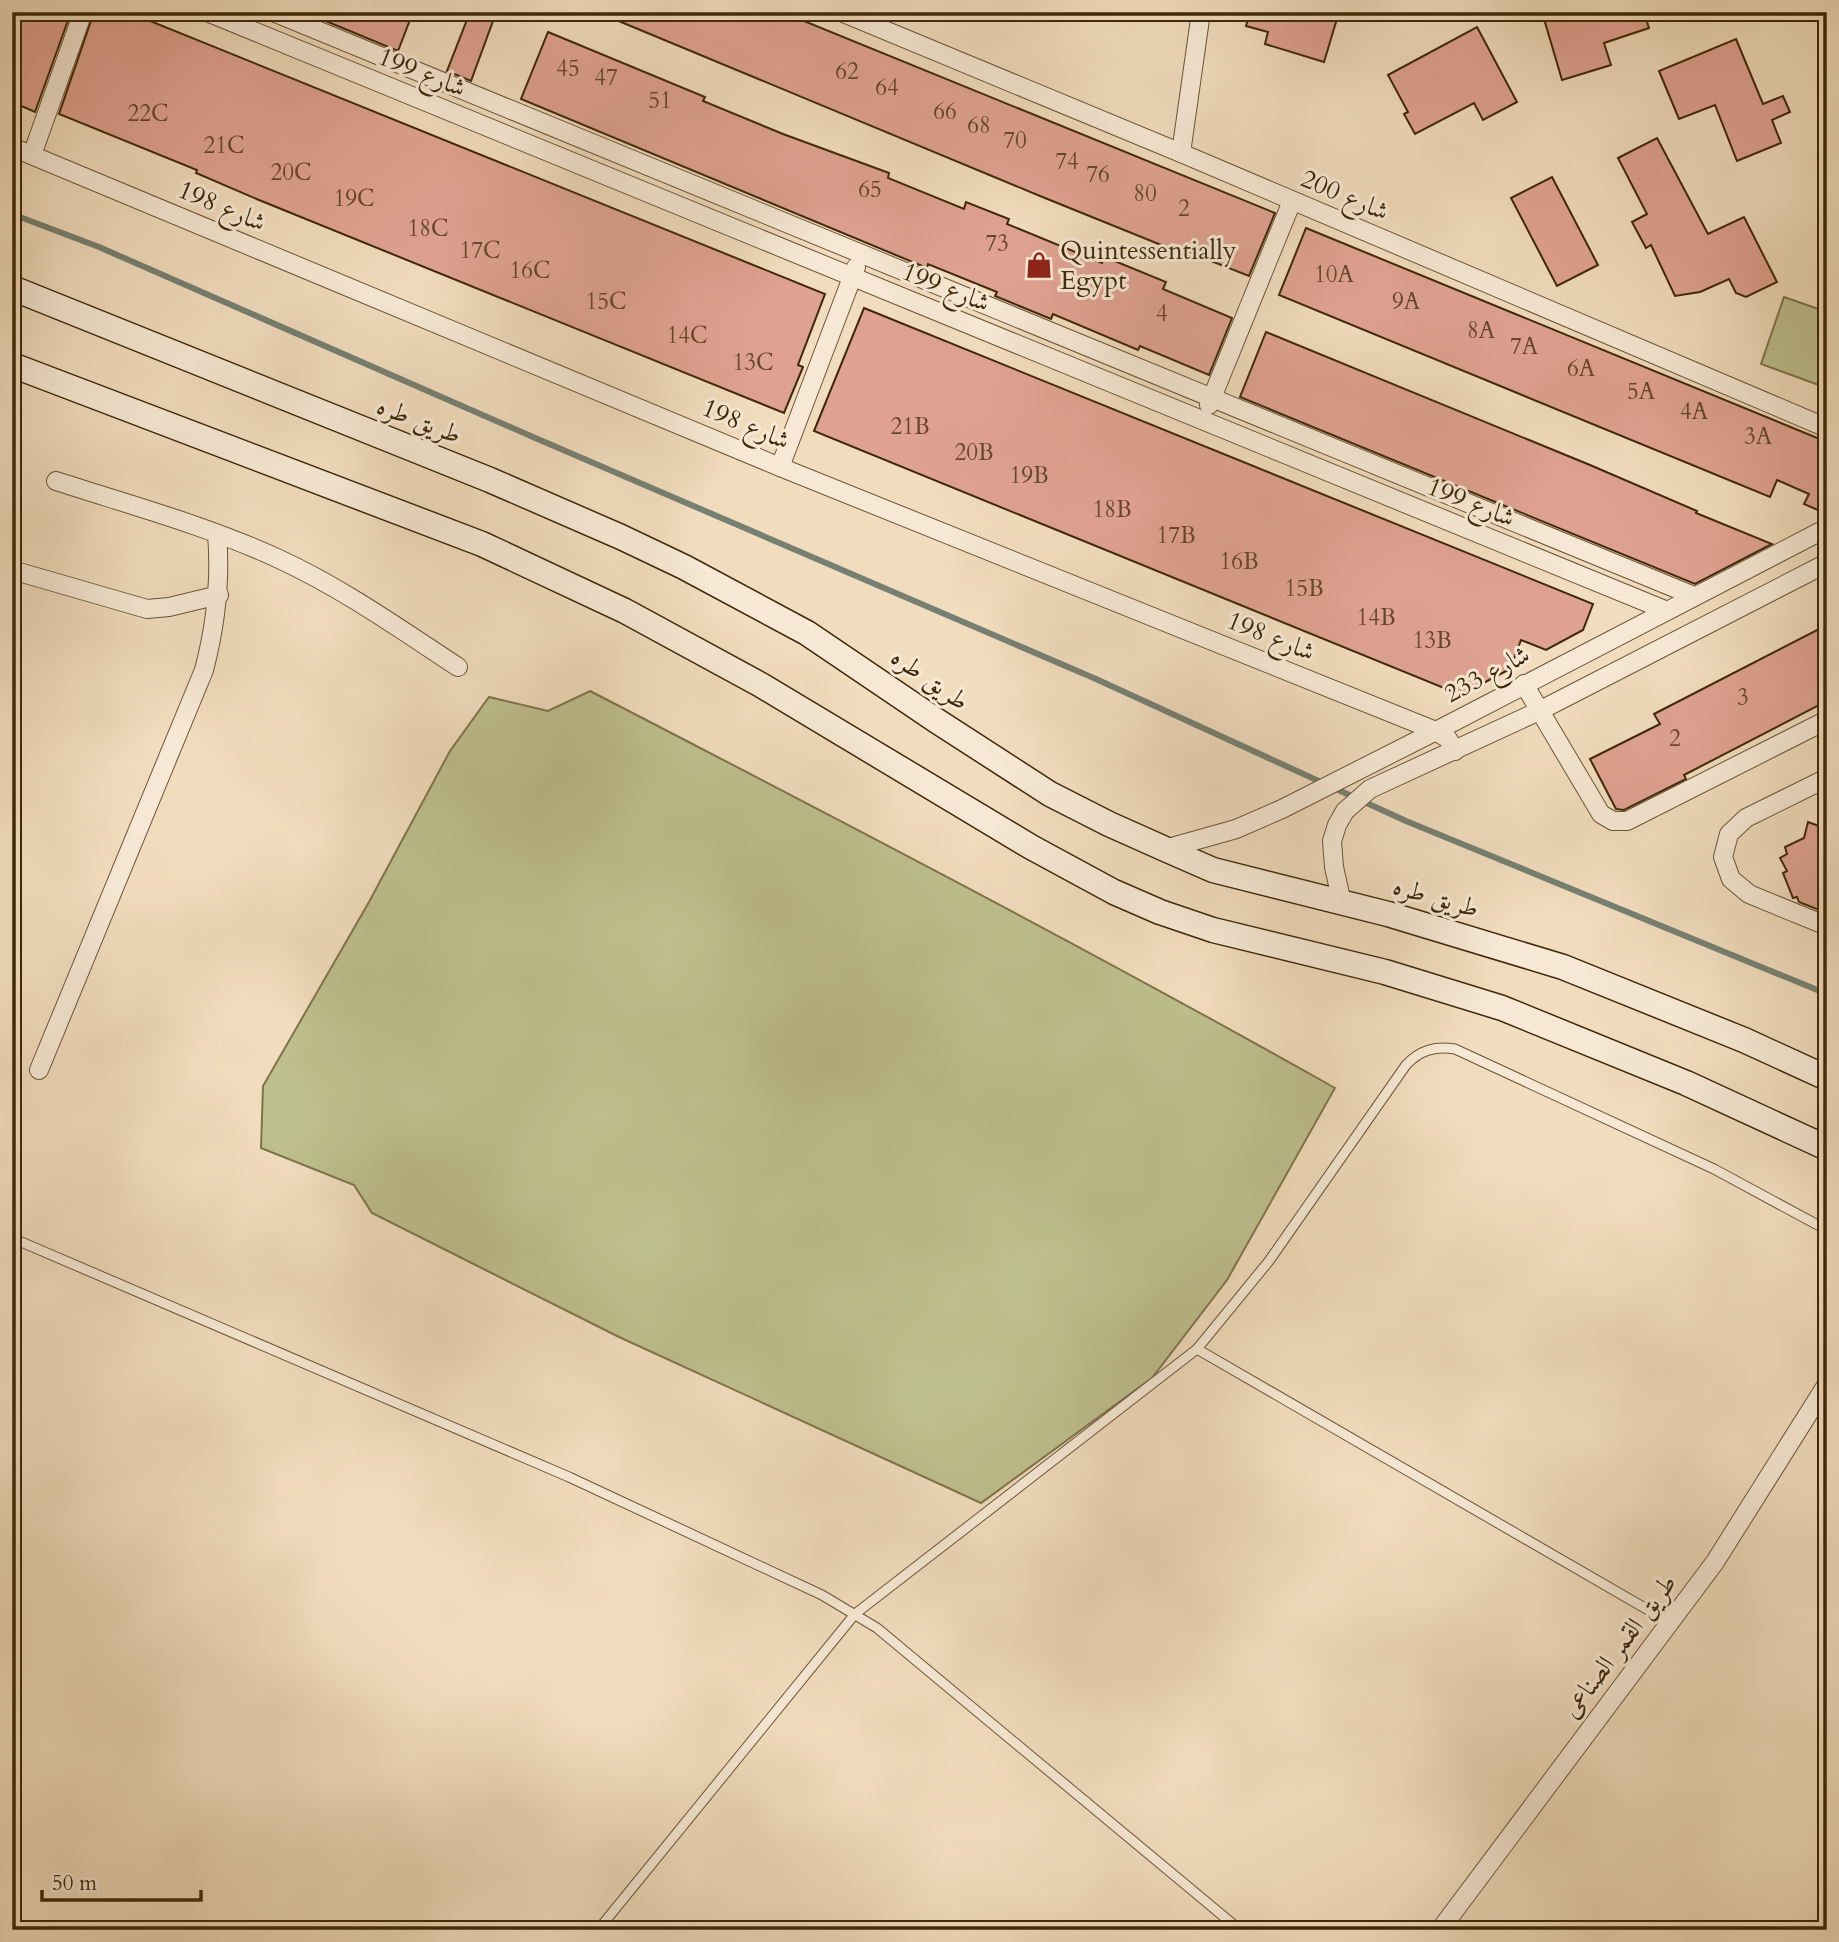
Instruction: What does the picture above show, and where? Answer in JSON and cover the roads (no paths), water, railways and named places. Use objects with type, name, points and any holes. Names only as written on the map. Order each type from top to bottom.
[{"type":"main road","name":"طريق طره","points":[[12,288],[490,480],[684,567],[807,633],[1050,793],[1109,824],[1213,870],[1476,939],[1563,967],[1744,1040],[1827,1078]]},
{"type":"main road","points":[[12,365],[482,544],[625,611],[761,685],[1031,846],[1114,891],[1160,912],[1213,930],[1385,972],[1502,1008],[1674,1078],[1827,1148]]},
{"type":"street","points":[[32,155],[83,12]]},
{"type":"street","name":"شارع 199","points":[[207,12],[1665,610]]},
{"type":"street","name":"شارع 199","points":[[273,12],[1213,396],[1694,596]]},
{"type":"street","name":"شارع 200","points":[[842,12],[1827,428]]},
{"type":"street","points":[[1181,153],[1201,12]]},
{"type":"street","name":"شارع 198","points":[[12,147],[780,467],[1436,731],[1448,739],[1455,751]]},
{"type":"street","points":[[1203,419],[1292,201]]},
{"type":"street","points":[[780,467],[860,254]]},
{"type":"street","points":[[55,481],[217,534],[308,573],[365,606],[458,667]]},
{"type":"street","name":"شارع 233","points":[[1165,849],[1213,837],[1259,819],[1436,731],[1827,528]]},
{"type":"street","points":[[39,1070],[204,670],[214,633],[219,595],[217,534]]},
{"type":"street","name":"شارع 233","points":[[1342,903],[1334,867],[1332,841],[1337,825],[1356,798],[1539,710],[1827,563]]},
{"type":"street","points":[[12,570],[147,609],[169,607],[219,595]]},
{"type":"street","points":[[1524,684],[1601,814],[1620,822],[1627,821],[1827,720]]},
{"type":"street","points":[[1822,785],[1746,818],[1729,834],[1723,857],[1731,879],[1749,894],[1827,926]]},
{"type":"street","name":"طريق القمر الصناعى","points":[[1440,1930],[1715,1562],[1827,1384]]},
{"type":"lane","points":[[598,1930],[855,1614],[1197,1349],[1269,1261],[1413,1057],[1433,1048],[1455,1049],[1714,1168],[1827,1230]]},
{"type":"lane","points":[[12,1238],[569,1477],[822,1595],[877,1628],[1240,1930]]},
{"type":"lane","points":[[1197,1349],[1670,1622]]},
{"type":"lane","points":[[12,1924],[33,1930]]},
{"type":"waterway","points":[[12,214],[99,247],[1096,679],[1406,821],[1827,994]]},
{"type":"place","name":"Quintessentially Egypt","points":[[1039,265]]}]
